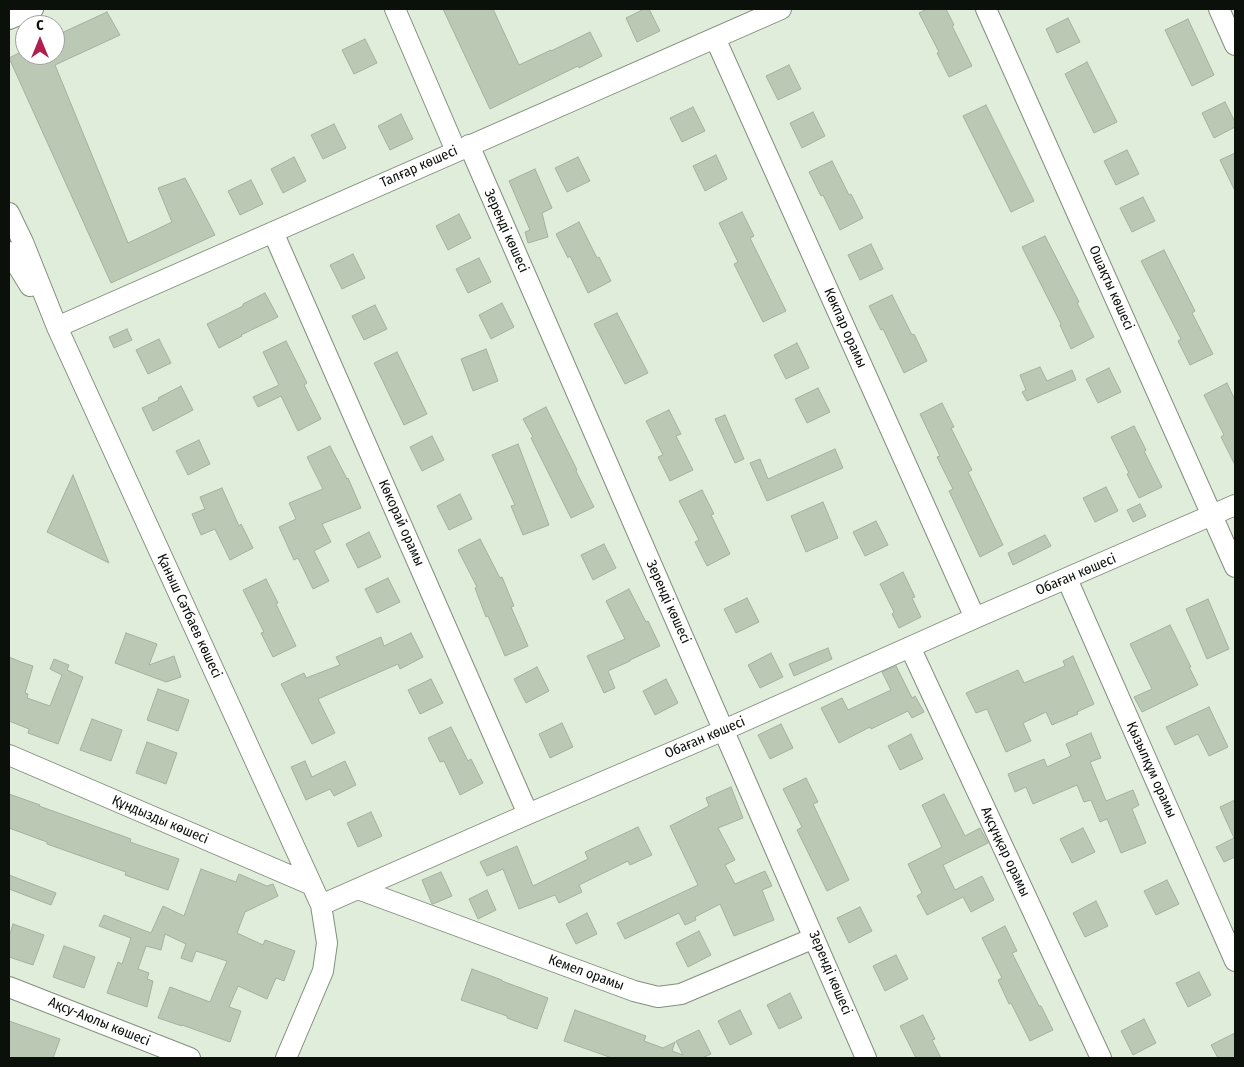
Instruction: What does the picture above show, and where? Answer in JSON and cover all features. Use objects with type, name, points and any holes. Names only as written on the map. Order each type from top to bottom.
[{"type":"street","points":[[9,19],[33,9]]},
{"type":"street","name":"Зеренді көшесі","points":[[395,9],[462,148],[724,730],[866,1058]]},
{"type":"street","name":"Ошақты көшесі","points":[[986,9],[1235,567]]},
{"type":"street","points":[[1219,9],[1235,45]]},
{"type":"street","name":"Талғар көшесі","points":[[57,328],[715,38],[772,11]]},
{"type":"street","name":"Көкпар орамы","points":[[715,38],[975,618]]},
{"type":"street","name":"Қаныш Сәтбаев көшесі","points":[[9,213],[13,247],[57,328],[322,905]]},
{"type":"street","name":"Көкорай орамы","points":[[273,232],[528,814]]},
{"type":"street","name":"Обаған көшесі","points":[[322,905],[1235,505]]},
{"type":"street","name":"Қызылқұм орамы","points":[[1067,579],[1235,961]]},
{"type":"street","name":"Ақсұңқар орамы","points":[[910,646],[1101,1058]]},
{"type":"street","name":"Құндызды көшесі","points":[[9,755],[312,884]]},
{"type":"street","name":"Кемел орамы","points":[[358,889],[634,991],[658,997],[681,994],[814,938]]},
{"type":"street","points":[[286,1058],[323,971],[326,943],[322,905]]},
{"type":"street","name":"Ақсу-Аюлы көшесі","points":[[9,987],[190,1058]]},
{"type":"building","points":[[443,9],[493,9],[519,65],[590,32],[602,56],[490,109]]},
{"type":"building","points":[[644,9],[649,9],[660,31],[637,42],[626,18]]},
{"type":"building","points":[[927,9],[946,9],[954,25],[952,26],[972,66],[949,77],[937,53],[939,52],[919,13]]},
{"type":"building","points":[[107,12],[120,35],[65,60],[65,31]]},
{"type":"building","points":[[1068,18],[1080,42],[1057,53],[1046,29]]},
{"type":"building","points":[[1188,19],[1214,75],[1192,86],[1165,30]]},
{"type":"building","points":[[365,39],[377,63],[354,74],[342,50]]},
{"type":"building","points":[[15,55],[15,65],[55,65],[128,243],[172,222],[158,188],[185,178],[215,235],[111,283],[9,58]]},
{"type":"building","points":[[1087,62],[1117,122],[1094,133],[1065,74]]},
{"type":"building","points":[[789,65],[801,89],[778,100],[766,76]]},
{"type":"building","points":[[1225,102],[1235,122],[1235,127],[1214,138],[1202,113]]},
{"type":"building","points":[[986,105],[1034,201],[1011,212],[963,116]]},
{"type":"building","points":[[693,107],[705,131],[682,142],[670,118]]},
{"type":"building","points":[[813,112],[825,136],[802,148],[790,123]]},
{"type":"building","points":[[401,114],[413,139],[390,150],[378,126]]},
{"type":"building","points":[[334,124],[346,148],[323,159],[311,135]]},
{"type":"building","points":[[1127,150],[1139,174],[1116,185],[1104,161]]},
{"type":"building","points":[[1235,153],[1235,191],[1220,160]]},
{"type":"building","points":[[716,155],[727,179],[705,191],[693,166]]},
{"type":"building","points":[[294,157],[306,181],[283,193],[271,169]]},
{"type":"building","points":[[578,157],[590,181],[567,192],[555,168]]},
{"type":"building","points":[[832,161],[863,218],[840,230],[823,195],[821,196],[809,172]]},
{"type":"building","points":[[535,169],[552,208],[542,213],[548,237],[528,243],[525,232],[530,230],[509,181]]},
{"type":"building","points":[[251,180],[263,204],[240,215],[228,191]]},
{"type":"building","points":[[1143,197],[1155,221],[1132,232],[1120,208]]},
{"type":"building","points":[[742,212],[754,236],[750,238],[786,311],[763,322],[734,264],[738,262],[719,223]]},
{"type":"building","points":[[459,214],[471,238],[448,250],[436,226]]},
{"type":"building","points":[[579,222],[611,281],[588,293],[570,256],[568,258],[556,234]]},
{"type":"building","points":[[1045,236],[1079,302],[1077,303],[1094,337],[1071,349],[1061,324],[1022,247]]},
{"type":"building","points":[[871,244],[883,269],[860,280],[848,255]]},
{"type":"building","points":[[1164,250],[1195,311],[1192,313],[1213,354],[1190,365],[1178,341],[1181,339],[1141,261]]},
{"type":"building","points":[[353,254],[365,278],[342,289],[330,265]]},
{"type":"building","points":[[479,258],[491,282],[468,293],[456,269]]},
{"type":"building","points":[[265,293],[278,317],[219,348],[207,324]]},
{"type":"building","points":[[892,295],[927,361],[904,373],[883,329],[881,330],[869,306]]},
{"type":"building","points":[[502,303],[514,327],[491,339],[479,315]]},
{"type":"building","points":[[375,305],[387,329],[364,340],[352,316]]},
{"type":"building","points":[[617,313],[648,373],[625,384],[594,324]]},
{"type":"building","points":[[127,329],[132,340],[114,348],[109,337]]},
{"type":"building","points":[[159,339],[171,363],[148,374],[136,350]]},
{"type":"building","points":[[286,341],[307,383],[304,385],[321,419],[298,431],[281,396],[258,407],[253,397],[279,385],[263,352]]},
{"type":"building","points":[[797,343],[809,368],[786,379],[774,355]]},
{"type":"building","points":[[486,349],[498,381],[473,391],[461,359]]},
{"type":"building","points":[[397,352],[427,414],[404,425],[374,363]]},
{"type":"building","points":[[1040,367],[1047,381],[1072,370],[1076,380],[1027,401],[1022,392],[1026,390],[1020,375]]},
{"type":"building","points":[[1109,368],[1121,392],[1098,403],[1086,379]]},
{"type":"building","points":[[1227,383],[1235,400],[1235,465],[1221,437],[1224,435],[1204,395]]},
{"type":"building","points":[[181,386],[193,410],[153,431],[142,408]]},
{"type":"building","points":[[818,388],[830,412],[807,423],[795,399]]},
{"type":"building","points":[[942,403],[954,427],[951,428],[972,470],[968,472],[1003,545],[980,557],[949,491],[953,489],[937,457],[940,456],[920,414]]},
{"type":"building","points":[[546,407],[594,507],[571,518],[523,419]]},
{"type":"building","points":[[669,410],[681,434],[676,436],[693,470],[670,481],[658,457],[663,455],[646,421]]},
{"type":"building","points":[[725,415],[744,459],[735,463],[715,419]]},
{"type":"building","points":[[1134,426],[1162,487],[1139,498],[1111,437]]},
{"type":"building","points":[[432,436],[444,460],[422,471],[410,447]]},
{"type":"building","points":[[199,440],[210,464],[188,475],[176,451]]},
{"type":"building","points":[[518,444],[549,525],[523,535],[511,506],[515,505],[492,455]]},
{"type":"building","points":[[330,446],[348,478],[361,508],[322,524],[331,542],[314,551],[329,581],[313,589],[298,558],[294,560],[279,527],[296,519],[289,503],[323,489],[307,457]]},
{"type":"building","points":[[835,449],[843,468],[767,501],[750,463],[760,459],[768,479]]},
{"type":"building","points":[[73,475],[109,563],[47,532]]},
{"type":"building","points":[[1106,487],[1118,511],[1095,522],[1083,498]]},
{"type":"building","points":[[222,488],[239,526],[241,524],[253,548],[230,560],[215,529],[201,535],[192,514],[205,509],[200,497]]},
{"type":"building","points":[[702,490],[714,514],[711,515],[730,554],[707,566],[695,542],[699,540],[679,501]]},
{"type":"building","points":[[460,494],[472,519],[449,530],[437,506]]},
{"type":"building","points":[[823,502],[838,538],[806,552],[791,516]]},
{"type":"building","points":[[1140,504],[1146,516],[1133,522],[1127,510]]},
{"type":"building","points":[[876,521],[888,545],[865,556],[853,532]]},
{"type":"building","points":[[369,532],[381,557],[358,568],[346,544]]},
{"type":"building","points":[[1045,535],[1051,546],[1013,565],[1008,553]]},
{"type":"building","points":[[480,539],[500,578],[502,577],[514,606],[511,607],[528,646],[505,656],[488,616],[486,617],[475,588],[477,587],[458,550]]},
{"type":"building","points":[[604,544],[616,568],[593,580],[581,555]]},
{"type":"building","points":[[903,572],[915,597],[912,598],[921,617],[899,628],[892,614],[894,612],[880,584]]},
{"type":"building","points":[[388,578],[400,602],[377,613],[365,589]]},
{"type":"building","points":[[266,579],[296,646],[273,657],[261,633],[264,632],[243,590]]},
{"type":"building","points":[[629,589],[660,646],[608,671],[615,688],[604,693],[587,656],[625,639],[606,601]]},
{"type":"building","points":[[747,598],[759,622],[736,633],[724,609]]},
{"type":"building","points":[[1208,599],[1229,649],[1207,659],[1186,609]]},
{"type":"building","points":[[1170,625],[1198,685],[1142,712],[1134,697],[1152,689],[1130,644]]},
{"type":"building","points":[[126,633],[157,644],[149,665],[174,656],[181,677],[166,682],[115,663]]},
{"type":"building","points":[[411,633],[423,657],[400,669],[398,664],[318,699],[335,733],[312,744],[281,684],[304,673],[306,678],[340,665],[336,657],[381,637],[384,646]]},
{"type":"building","points":[[828,648],[832,659],[794,676],[789,664]]},
{"type":"building","points":[[771,653],[783,677],[760,688],[748,665]]},
{"type":"building","points":[[1073,656],[1094,704],[1077,712],[1078,714],[1052,725],[1046,712],[1023,723],[1031,741],[1006,752],[987,709],[976,713],[966,693],[1018,670],[1024,683],[1065,666],[1063,661]]},
{"type":"building","points":[[9,657],[33,666],[25,693],[28,694],[27,698],[50,706],[62,675],[50,669],[54,659],[69,665],[67,670],[83,677],[58,744],[28,733],[29,729],[9,721]]},
{"type":"building","points":[[896,666],[912,698],[915,696],[924,712],[912,718],[908,711],[839,743],[821,708],[842,698],[848,710],[891,690],[882,672]]},
{"type":"building","points":[[537,667],[549,691],[526,703],[514,679]]},
{"type":"building","points":[[431,679],[443,703],[420,714],[408,690]]},
{"type":"building","points":[[666,679],[678,703],[655,715],[643,691]]},
{"type":"building","points":[[158,689],[189,700],[178,731],[147,720]]},
{"type":"building","points":[[1209,707],[1228,747],[1209,756],[1198,734],[1175,745],[1166,727]]},
{"type":"building","points":[[92,719],[122,730],[111,761],[80,750]]},
{"type":"building","points":[[562,723],[573,747],[550,758],[539,734]]},
{"type":"building","points":[[781,724],[793,748],[770,759],[758,735]]},
{"type":"building","points":[[451,727],[468,761],[471,759],[483,783],[460,795],[444,761],[440,762],[428,738]]},
{"type":"building","points":[[1091,733],[1101,758],[1090,762],[1106,801],[1133,790],[1139,805],[1132,809],[1146,843],[1121,853],[1107,819],[1100,822],[1091,800],[1084,802],[1077,785],[1033,804],[1026,787],[1015,792],[1008,774],[1044,759],[1047,767],[1071,756],[1066,744]]},
{"type":"building","points":[[911,734],[923,759],[900,770],[888,746]]},
{"type":"building","points":[[147,742],[177,753],[166,784],[136,773]]},
{"type":"building","points":[[305,761],[312,777],[345,761],[356,785],[334,796],[330,789],[306,800],[291,767]]},
{"type":"building","points":[[806,778],[818,802],[813,804],[849,880],[827,891],[797,830],[802,827],[783,789]]},
{"type":"building","points":[[731,787],[743,818],[718,828],[735,860],[725,865],[735,884],[765,871],[772,886],[762,890],[774,920],[734,936],[720,904],[695,917],[696,920],[685,925],[679,913],[625,939],[617,923],[698,885],[670,826],[709,806],[706,798]]},
{"type":"building","points":[[9,794],[131,839],[130,842],[179,859],[168,890],[125,875],[126,872],[47,844],[47,842],[9,828]]},
{"type":"building","points":[[944,794],[965,836],[980,828],[988,843],[943,865],[955,890],[982,876],[994,900],[971,912],[963,897],[927,915],[917,896],[922,893],[908,864],[942,847],[922,805]]},
{"type":"building","points":[[1235,800],[1235,857],[1224,862],[1216,847],[1234,838],[1220,807]]},
{"type":"building","points":[[371,812],[382,836],[358,847],[347,823]]},
{"type":"building","points":[[638,827],[652,855],[630,865],[628,861],[579,885],[582,892],[559,903],[555,895],[519,909],[503,869],[487,876],[480,862],[517,846],[533,886],[588,859],[585,852]]},
{"type":"building","points":[[1083,828],[1095,852],[1072,863],[1060,839]]},
{"type":"building","points":[[201,869],[236,882],[239,874],[267,886],[273,884],[278,896],[245,912],[237,933],[263,945],[265,940],[295,951],[284,981],[276,978],[267,999],[238,986],[229,1007],[241,1011],[230,1042],[158,1018],[170,987],[210,1002],[227,961],[196,951],[192,962],[181,958],[186,944],[165,934],[161,950],[146,946],[138,969],[149,973],[147,979],[153,981],[147,1007],[107,993],[118,962],[122,964],[131,938],[99,926],[104,915],[151,933],[163,906],[184,916]]},
{"type":"building","points":[[441,872],[452,896],[432,904],[422,880]]},
{"type":"building","points":[[9,875],[56,893],[51,905],[9,889]]},
{"type":"building","points":[[1167,880],[1179,904],[1156,915],[1144,891]]},
{"type":"building","points":[[487,890],[496,910],[478,919],[469,899]]},
{"type":"building","points":[[1096,901],[1108,926],[1085,937],[1073,913]]},
{"type":"building","points":[[860,907],[872,931],[849,943],[837,918]]},
{"type":"building","points":[[587,913],[597,934],[576,944],[566,924]]},
{"type":"building","points":[[13,924],[44,935],[33,965],[9,957],[9,937]]},
{"type":"building","points":[[1005,926],[1017,951],[1012,953],[1053,1030],[1030,1041],[1011,1003],[1009,1004],[998,980],[1002,978],[982,938]]},
{"type":"building","points":[[699,931],[711,955],[688,967],[676,943]]},
{"type":"building","points":[[64,946],[95,957],[84,988],[53,977]]},
{"type":"building","points":[[896,955],[908,979],[885,991],[873,966]]},
{"type":"building","points":[[472,969],[548,998],[537,1029],[461,1000]]},
{"type":"building","points":[[1199,972],[1211,995],[1188,1007],[1176,983]]},
{"type":"building","points":[[790,993],[802,1018],[779,1029],[767,1005]]},
{"type":"building","points":[[575,1010],[646,1036],[644,1041],[663,1048],[675,1042],[672,1051],[683,1055],[676,1041],[699,1030],[711,1054],[702,1058],[612,1058],[564,1041]]},
{"type":"building","points":[[740,1010],[752,1034],[730,1045],[718,1021]]},
{"type":"building","points":[[923,1015],[935,1039],[932,1040],[941,1058],[916,1058],[900,1026]]},
{"type":"building","points":[[1144,1019],[1156,1043],[1133,1055],[1121,1031]]},
{"type":"building","points":[[9,1021],[60,1039],[53,1058],[9,1058]]},
{"type":"building","points":[[1235,1033],[1235,1058],[1218,1058],[1211,1045]]}]
